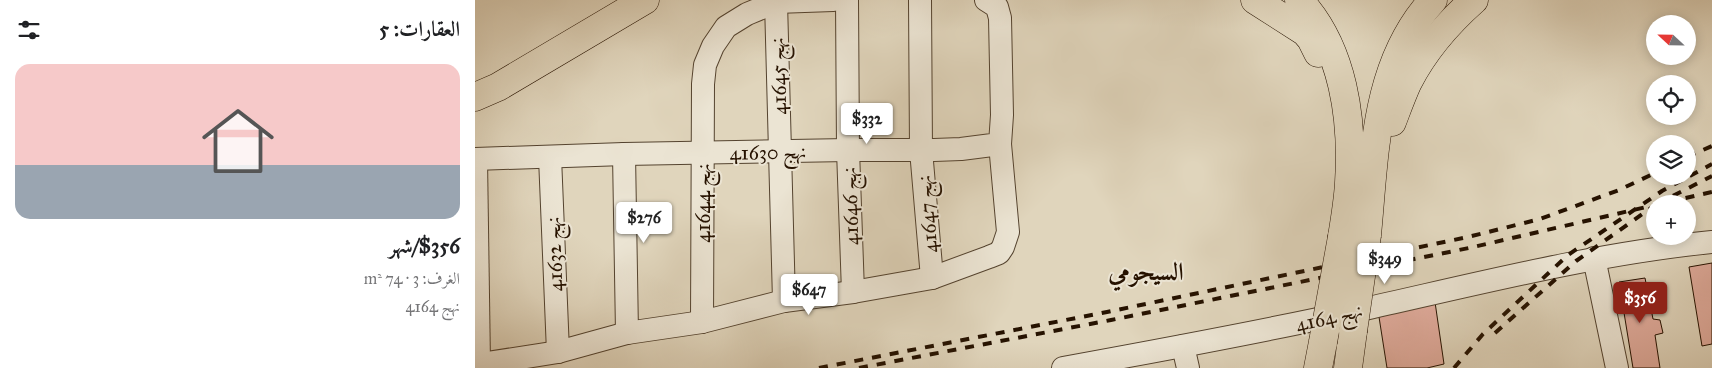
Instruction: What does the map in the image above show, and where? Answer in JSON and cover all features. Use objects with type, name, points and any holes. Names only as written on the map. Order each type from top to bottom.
[{"type":"main road","points":[[475,97],[498,87],[645,0]]},
{"type":"main road","points":[[1255,0],[1305,32],[1311,39],[1345,103]]},
{"type":"main road","points":[[1299,0],[1310,12],[1335,57],[1341,77],[1350,139],[1349,184],[1355,236],[1353,331],[1348,368]]},
{"type":"main road","points":[[1374,165],[1377,123],[1384,91],[1398,53],[1411,27],[1433,0]]},
{"type":"main road","points":[[1320,355],[1374,165],[1408,83],[1418,65],[1439,36],[1474,0]]},
{"type":"street","points":[[776,2],[833,0]]},
{"type":"street","name":"نهج 41646","points":[[847,0],[848,150],[853,292]]},
{"type":"street","name":"نهج 41647","points":[[920,0],[921,150],[932,278]]},
{"type":"street","points":[[475,159],[477,365],[558,352],[627,333],[702,322],[784,301],[853,292],[932,278],[999,253],[1008,232],[1000,144],[1002,115],[999,18],[997,8],[986,0]]},
{"type":"street","name":"نهج 41644","points":[[702,322],[703,84],[705,65],[713,46],[726,27],[747,14],[776,2]]},
{"type":"street","name":"نهج 41645","points":[[776,2],[784,301]]},
{"type":"street","name":"نهج 41630","points":[[475,159],[624,154],[961,149],[1000,144]]},
{"type":"street","points":[[624,154],[627,333]]},
{"type":"street","name":"نهج 41632","points":[[550,157],[558,352]]},
{"type":"street","name":"نهج 4164","points":[[1063,368],[1280,328],[1594,258],[1669,246],[1712,242]]},
{"type":"street","points":[[1594,258],[1617,368]]},
{"type":"street","points":[[1183,346],[1188,368]]},
{"type":"building","points":[[1712,263],[1712,344],[1702,346],[1689,267]]},
{"type":"building","points":[[1645,278],[1653,319],[1660,320],[1663,333],[1655,335],[1660,368],[1633,368],[1619,282]]},
{"type":"building","points":[[1435,302],[1444,364],[1427,368],[1387,368],[1379,317]]},
{"type":"railway","points":[[1696,153],[1712,146]]},
{"type":"railway","points":[[1454,368],[1483,334],[1568,255],[1662,191],[1712,164]]},
{"type":"railway","points":[[1675,195],[1712,176]]},
{"type":"railway","points":[[819,368],[1107,312],[1468,237],[1540,219],[1619,190],[1646,177]]},
{"type":"railway","points":[[1696,196],[1712,192]]},
{"type":"railway","points":[[859,368],[1111,320],[1469,248],[1646,207]]},
{"type":"railway","points":[[1495,333],[1576,261],[1646,212]]},
{"type":"district","name":"السيجومي","points":[[1146,271]]}]
